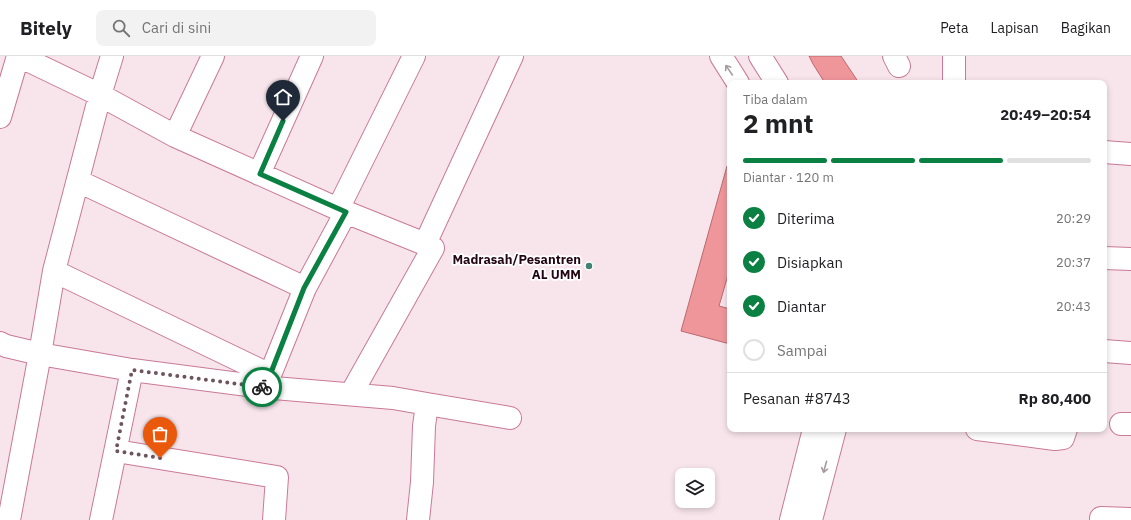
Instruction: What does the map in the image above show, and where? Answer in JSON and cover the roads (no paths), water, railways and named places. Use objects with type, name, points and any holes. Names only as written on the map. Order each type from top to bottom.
[{"type":"street","points":[[0,117],[19,56],[100,95],[176,136],[342,210],[433,248],[351,394]]},
{"type":"street","points":[[9,520],[54,271],[100,95],[112,56]]},
{"type":"street","points":[[176,136],[213,56]]},
{"type":"street","points":[[260,174],[312,56]]},
{"type":"street","points":[[266,381],[304,288],[414,56]]},
{"type":"street","points":[[425,244],[512,56]]},
{"type":"street","points":[[721,56],[736,80]]},
{"type":"street","points":[[760,56],[776,80]]},
{"type":"street","points":[[954,56],[954,80]]},
{"type":"street","points":[[1107,152],[1131,154]]},
{"type":"street","points":[[78,181],[304,288]]},
{"type":"street","points":[[1107,258],[1131,259]]},
{"type":"street","points":[[54,271],[266,381]]},
{"type":"street","points":[[0,343],[6,346],[40,354],[132,370],[266,381],[351,394],[393,398],[510,418]]},
{"type":"street","points":[[1107,351],[1131,353]]},
{"type":"street","points":[[101,520],[132,370]]},
{"type":"street","points":[[418,520],[422,482],[424,426],[428,404]]},
{"type":"street","points":[[792,520],[813,432]]},
{"type":"street","points":[[811,520],[834,432]]},
{"type":"street","points":[[1000,432],[1054,439],[1063,438],[1065,432]]},
{"type":"street","points":[[116,451],[278,476],[274,520]]},
{"type":"street","points":[[1101,518],[1131,519]]},
{"type":"place","name":"Madrasah/Pesantren AL UMM","points":[[589,266]]}]
